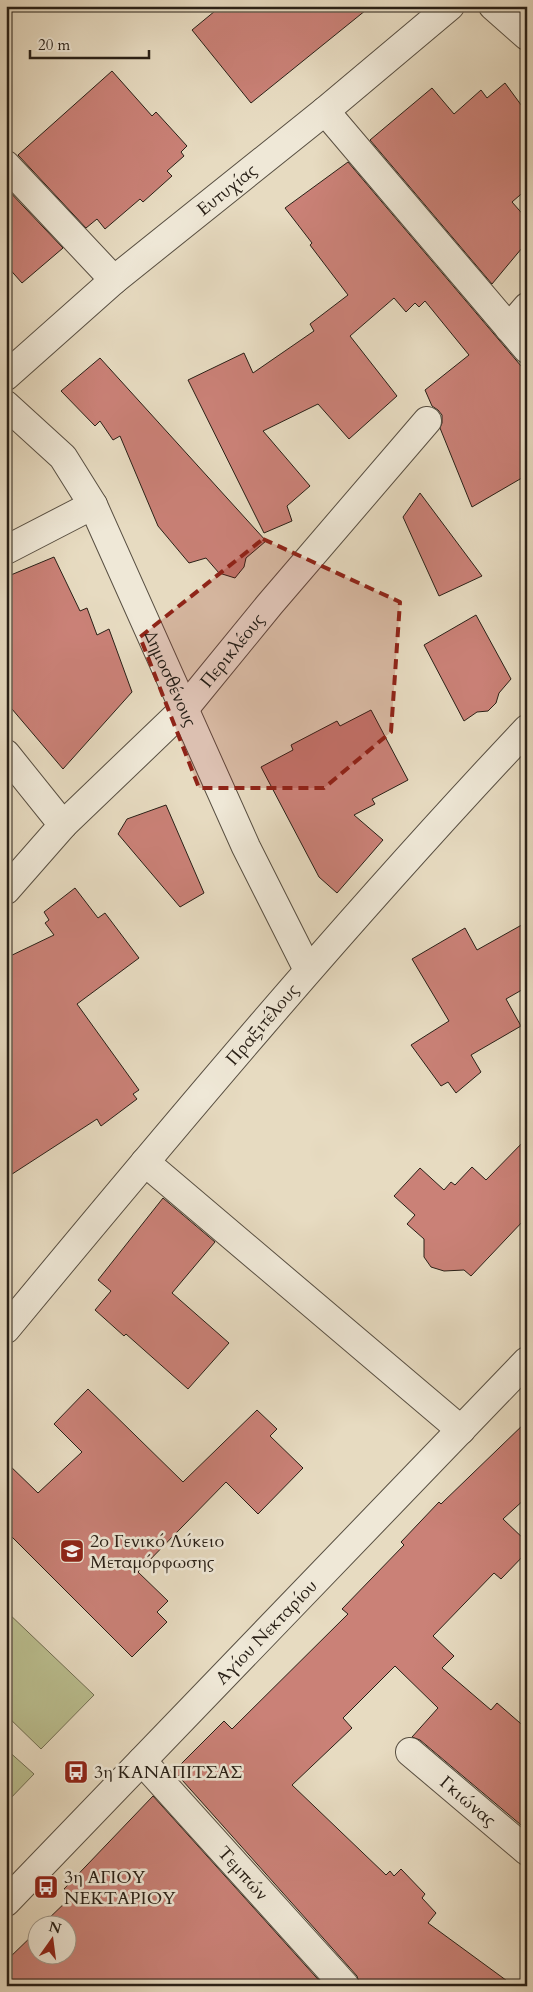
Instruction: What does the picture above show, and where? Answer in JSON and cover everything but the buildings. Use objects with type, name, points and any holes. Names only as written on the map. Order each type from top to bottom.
[{"type":"street","name":"Ευτυχίας","points":[[6,376],[114,280],[325,110],[450,6]]},
{"type":"street","points":[[492,6],[527,36]]},
{"type":"street","points":[[325,110],[527,349]]},
{"type":"street","points":[[6,165],[114,280]]},
{"type":"street","points":[[509,328],[527,307]]},
{"type":"street","name":"Δημοσθένους","points":[[6,405],[63,457],[93,505],[246,847],[308,970]]},
{"type":"street","name":"Περικλέους","points":[[6,890],[63,825],[185,708],[270,604],[427,421]]},
{"type":"street","points":[[6,550],[93,505]]},
{"type":"street","name":"Πραξιτέλους","points":[[6,1329],[308,970],[527,729]]},
{"type":"street","points":[[6,754],[63,825]]},
{"type":"street","points":[[145,1162],[460,1430]]},
{"type":"street","name":"Αγίου Νεκταρίου","points":[[6,1902],[527,1362]]},
{"type":"street","name":"Γκιώνας","points":[[410,1752],[527,1851]]},
{"type":"street","name":"Τεμπών","points":[[142,1761],[344,1986]]},
{"type":"highlighted area","points":[[263,539],[400,602],[391,732],[324,788],[199,788],[140,637]]},
{"type":"green space","points":[[6,1611],[94,1695],[41,1749],[6,1715]]},
{"type":"green space","points":[[6,1749],[34,1774],[6,1803]]},
{"type":"place","name":"2ο Γενικό Λύκειο Μεταμόρφωσης","points":[[72,1551]]},
{"type":"place","name":"3η ΚΑΝΑΠΙΤΣΑΣ","points":[[76,1772]]},
{"type":"place","name":"3η ΑΓΙΟΥ ΝΕΚΤΑΡΙΟΥ","points":[[46,1887]]}]
